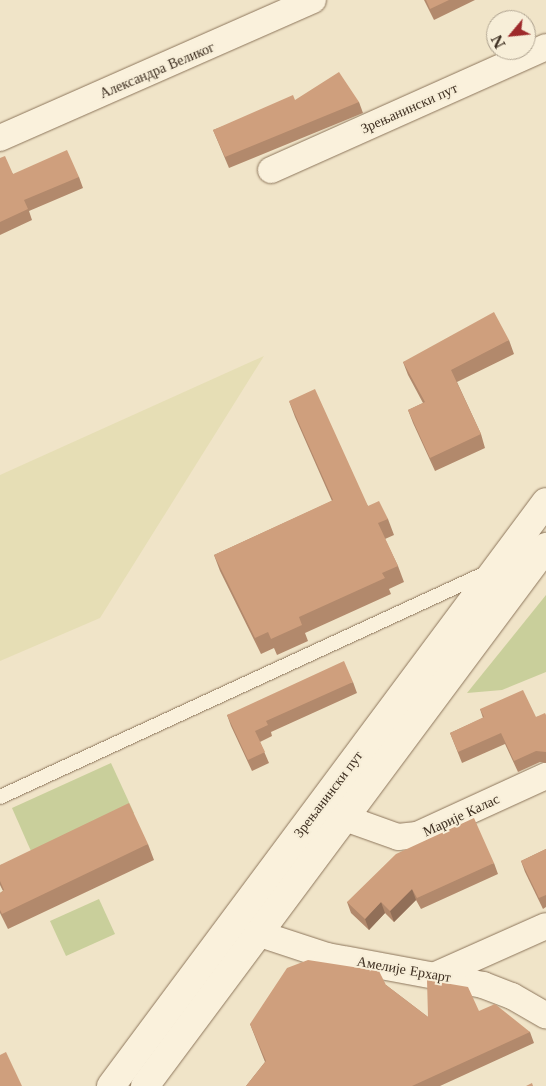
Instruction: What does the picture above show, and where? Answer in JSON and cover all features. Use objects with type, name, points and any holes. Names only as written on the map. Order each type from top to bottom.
[{"type":"main road","name":"Зрењанински пут","points":[[111,1086],[546,502]]},
{"type":"main road","name":"Зрењанински пут","points":[[145,1086],[546,547]]},
{"type":"street","name":"Александра Великог","points":[[0,138],[313,0]]},
{"type":"street","name":"Зрењанински пут","points":[[271,170],[546,47]]},
{"type":"street","name":"Марије Калас","points":[[345,818],[398,837],[417,835],[546,776]]},
{"type":"street","points":[[436,975],[546,926]]},
{"type":"street","name":"Амелије Ерхарт","points":[[258,933],[327,956],[484,985],[512,996],[546,1016]]},
{"type":"lane","points":[[520,582],[546,566]]},
{"type":"lane","points":[[0,797],[497,568]]},
{"type":"shaded area","points":[[264,356],[100,618],[0,661],[0,475]]},
{"type":"green space","points":[[546,595],[546,672],[502,690],[467,693]]},
{"type":"green space","points":[[111,763],[134,813],[34,858],[12,808]]},
{"type":"green space","points":[[99,899],[115,934],[66,956],[50,921]]},
{"type":"building","points":[[426,0],[449,0],[430,9]]},
{"type":"building","points":[[339,72],[359,102],[225,157],[213,130],[293,95],[295,100]]},
{"type":"building","points":[[67,150],[79,177],[24,200],[28,209],[0,222],[0,158],[5,156],[13,174]]},
{"type":"building","points":[[494,312],[509,340],[451,370],[481,434],[430,458],[408,410],[425,402],[403,362]]},
{"type":"building","points":[[315,389],[368,506],[379,501],[388,519],[378,523],[398,566],[382,573],[385,578],[299,617],[302,625],[271,639],[268,632],[255,638],[214,555],[333,500],[289,401]]},
{"type":"building","points":[[344,661],[353,682],[266,721],[268,725],[255,731],[265,752],[248,760],[227,715]]},
{"type":"building","points":[[523,690],[536,717],[545,713],[546,715],[546,752],[536,751],[514,761],[501,733],[458,752],[450,733],[484,717],[480,709]]},
{"type":"building","points":[[129,803],[148,844],[2,914],[0,910],[0,893],[4,890],[0,881],[0,865]]},
{"type":"building","points":[[474,818],[494,863],[417,898],[412,889],[390,911],[381,902],[365,919],[347,902],[396,854]]},
{"type":"building","points":[[546,849],[546,895],[539,898],[521,861]]},
{"type":"building","points":[[308,960],[379,971],[386,985],[428,1017],[427,980],[468,987],[479,1011],[495,1004],[530,1032],[412,1086],[246,1086],[266,1061],[250,1024],[287,968]]},
{"type":"building","points":[[6,1052],[22,1086],[0,1086],[0,1055]]}]
